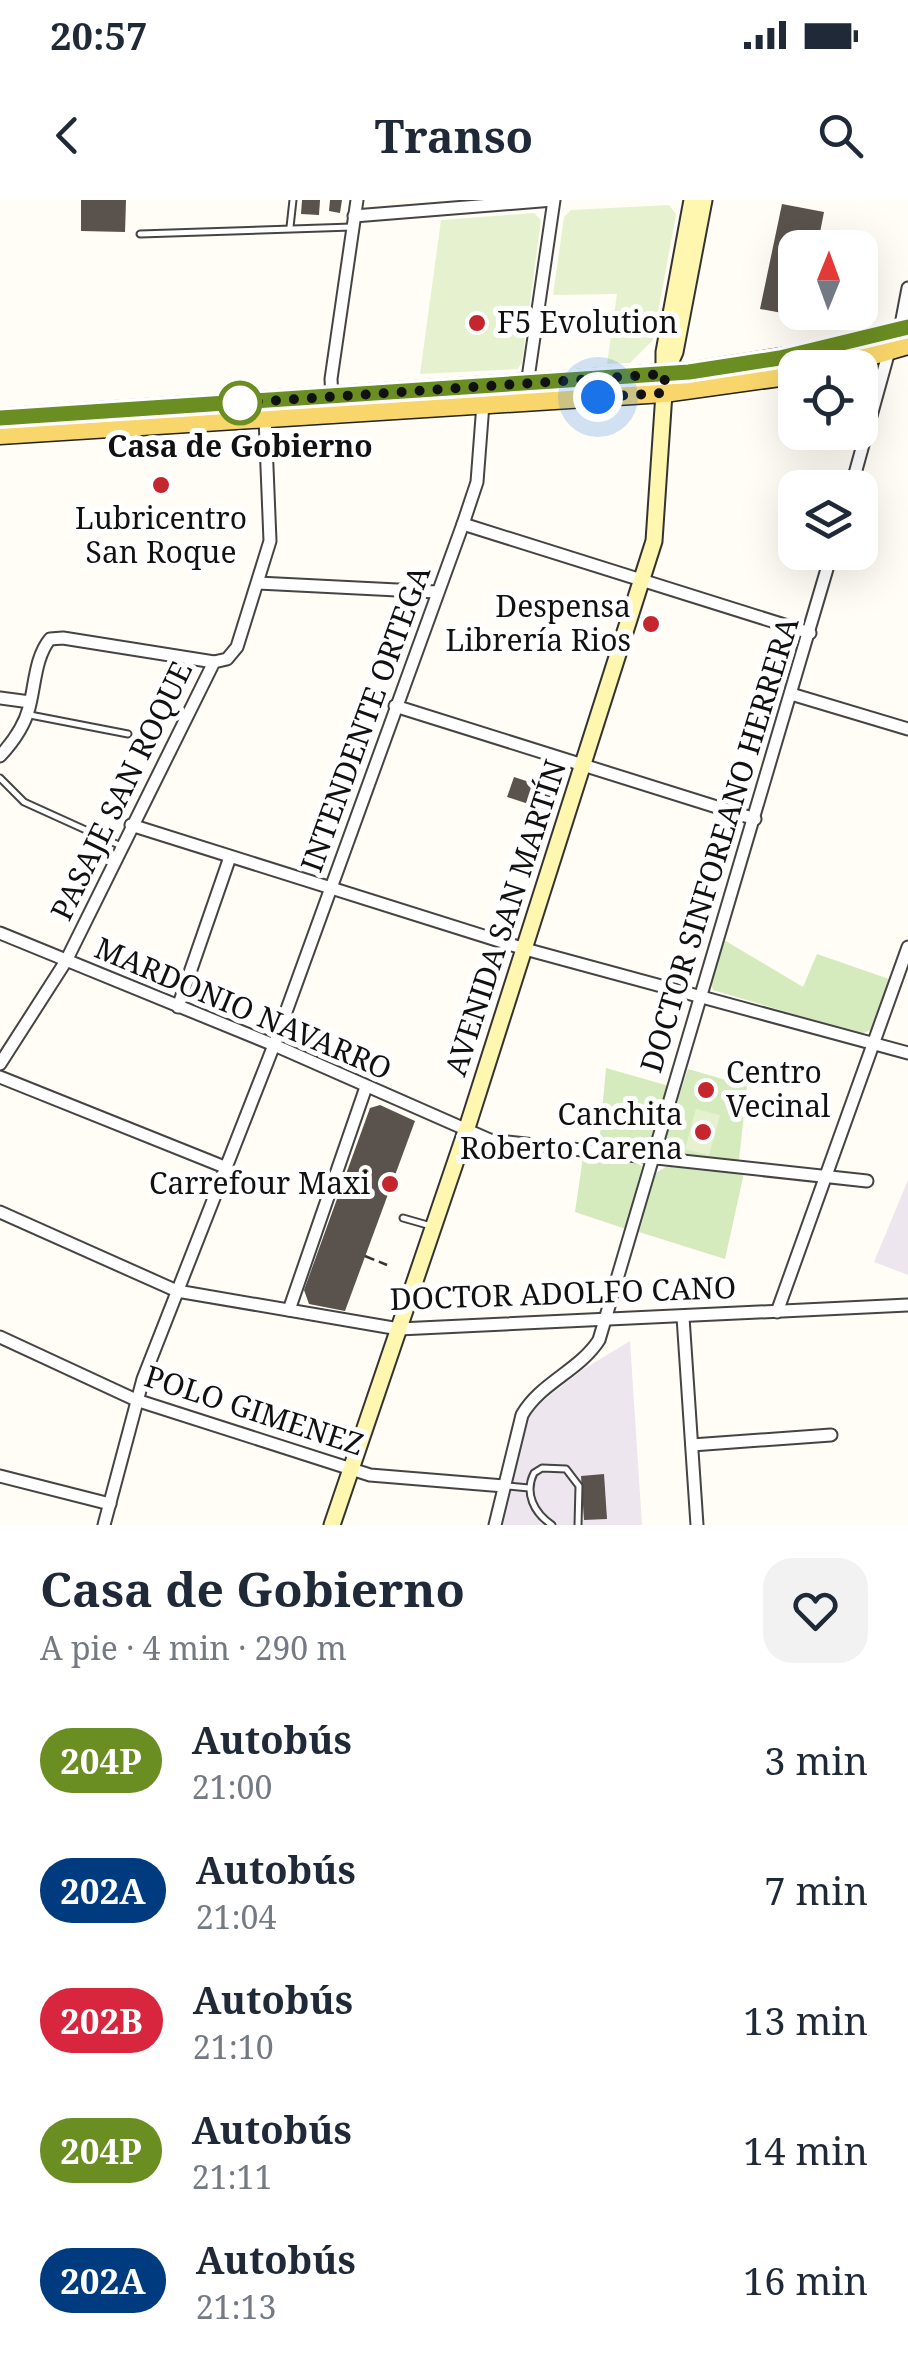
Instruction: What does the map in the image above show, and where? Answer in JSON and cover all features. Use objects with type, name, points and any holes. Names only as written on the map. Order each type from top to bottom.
[{"type":"main road","points":[[665,374],[664,352],[692,200]]},
{"type":"main road","points":[[665,374],[675,352],[704,200]]},
{"type":"main road","points":[[0,418],[665,374],[736,366],[905,334]]},
{"type":"main road","points":[[878,354],[889,351],[905,334]]},
{"type":"main road","name":"AVENIDA SAN MARTÍN","points":[[332,1525],[466,1131],[643,580],[657,515],[665,374]]},
{"type":"main road","points":[[0,435],[664,393],[778,377]]},
{"type":"street","points":[[332,398],[331,379],[357,200]]},
{"type":"street","points":[[353,222],[554,200],[528,385]]},
{"type":"street","points":[[905,334],[908,288]]},
{"type":"street","points":[[855,470],[889,351]]},
{"type":"street","name":"INTENDENTE ORTEGA","points":[[104,1525],[136,1400],[274,1045],[463,524],[477,482],[483,404]]},
{"type":"street","name":"PASAJE SAN ROQUE","points":[[0,1064],[66,962],[214,662],[226,659],[238,647],[271,526],[264,418]]},
{"type":"street","points":[[463,524],[810,633]]},
{"type":"street","name":"DOCTOR SINFOREANO HERRERA","points":[[495,1525],[522,1415],[531,1399],[588,1357],[599,1340],[827,570]]},
{"type":"street","points":[[258,583],[437,592]]},
{"type":"street","points":[[0,756],[14,742],[29,708],[42,648],[50,640],[62,638],[214,662]]},
{"type":"street","points":[[791,694],[908,728]]},
{"type":"street","points":[[0,698],[29,708]]},
{"type":"street","points":[[395,706],[755,818]]},
{"type":"street","points":[[131,825],[525,949],[908,1053]]},
{"type":"street","points":[[178,1007],[230,856]]},
{"type":"street","name":"MARDONIO NAVARRO","points":[[0,933],[274,1045],[490,1140],[867,1181]]},
{"type":"street","points":[[777,1312],[908,947]]},
{"type":"street","points":[[0,1077],[227,1168]]},
{"type":"street","points":[[289,1310],[366,1087]]},
{"type":"street","name":"DOCTOR ADOLFO CANO","points":[[0,1212],[177,1292],[400,1330],[908,1305]]},
{"type":"street","points":[[683,1316],[697,1525]]},
{"type":"street","name":"POLO GIMENEZ","points":[[0,1337],[136,1400],[370,1475],[504,1486]]},
{"type":"street","points":[[692,1446],[831,1435]]},
{"type":"street","points":[[0,1476],[110,1504]]},
{"type":"lane","points":[[290,227],[293,200]]},
{"type":"lane","points":[[140,234],[353,222]]},
{"type":"lane","points":[[29,708],[128,734]]},
{"type":"lane","points":[[0,778],[24,802],[121,846]]},
{"type":"lane","points":[[403,1218],[434,1227]]},
{"type":"lane","points":[[552,1525],[534,1506],[529,1488],[534,1473],[542,1468],[566,1468],[579,1486],[578,1525]]},
{"type":"lane","points":[[504,1486],[529,1488]]},
{"type":"path","points":[[128,734],[166,754]]},
{"type":"path","points":[[365,1256],[386,1264]]},
{"type":"shaded area","points":[[908,1180],[908,1275],[874,1262]]},
{"type":"shaded area","points":[[630,1341],[642,1525],[502,1525],[528,1413],[582,1370]]},
{"type":"green space","name":"F5 Evolution","points":[[669,205],[676,214],[653,340],[630,363],[607,364],[617,294],[553,295],[564,217],[571,210]]},
{"type":"green space","name":"F5 Evolution","points":[[534,213],[541,220],[518,369],[420,374],[441,220]]},
{"type":"green space","points":[[724,940],[803,987],[817,954],[889,979],[871,1030],[861,1034],[713,990],[711,984]]},
{"type":"green space","points":[[606,1068],[669,1086],[647,1149],[599,1145]]},
{"type":"green space","points":[[688,1069],[747,1086],[739,1160],[669,1153],[663,1144]]},
{"type":"green space","name":"Canchita Roberto Carena","points":[[696,1109],[720,1115],[709,1155],[685,1149]]},
{"type":"green space","points":[[583,1157],[642,1166],[626,1229],[575,1212]]},
{"type":"green space","points":[[669,1165],[744,1173],[725,1259],[639,1232],[656,1173]]},
{"type":"building","points":[[81,200],[126,200],[125,232],[81,231]]},
{"type":"building","points":[[302,200],[320,200],[319,215],[301,214]]},
{"type":"building","points":[[330,200],[342,200],[340,213],[329,211]]},
{"type":"building","points":[[782,204],[824,212],[820,230],[778,230],[778,312],[760,309]]},
{"type":"building","points":[[514,777],[557,791],[550,811],[507,797]]},
{"type":"building","points":[[380,1105],[415,1121],[345,1311],[309,1304],[304,1290],[370,1108]]},
{"type":"building","points":[[604,1474],[607,1519],[584,1520],[581,1476]]},
{"type":"bus line","name":"204P","points":[[0,418],[689,372],[780,358],[908,327]]},
{"type":"place","name":"F5 Evolution","points":[[477,323]]},
{"type":"place","name":"Casa de Gobierno","points":[[240,403]]},
{"type":"place","name":"Lubricentro San Roque","points":[[161,485]]},
{"type":"place","name":"Despensa Librería Rios","points":[[651,624]]},
{"type":"place","name":"Centro Vecinal","points":[[706,1090]]},
{"type":"place","name":"Canchita Roberto Carena","points":[[703,1132]]},
{"type":"place","name":"Carrefour Maxi","points":[[390,1184]]},
{"type":"route","points":[[240,403],[665,374],[664,393],[598,397]]}]
